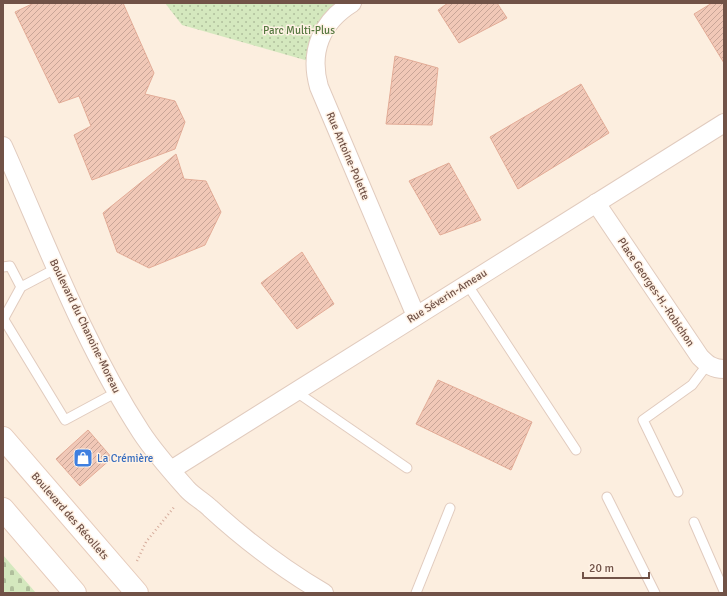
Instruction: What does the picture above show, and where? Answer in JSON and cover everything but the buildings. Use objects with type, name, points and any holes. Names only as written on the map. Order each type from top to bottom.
[{"type":"main road","name":"Boulevard des Récollets","points":[[3,438],[132,587]]},
{"type":"main road","points":[[3,509],[75,593]]},
{"type":"street","name":"Rue Antoine-Polette","points":[[352,3],[337,14],[324,31],[316,51],[316,76],[319,87],[416,316]]},
{"type":"street","name":"Rue Séverin-Ameau","points":[[171,470],[724,123]]},
{"type":"street","name":"Boulevard du Chanoine-Moreau","points":[[3,146],[90,341],[117,392],[142,433],[188,490],[253,545],[308,584],[324,593]]},
{"type":"street","name":"Place Georges-H.-Robichon","points":[[596,203],[700,357],[716,367]]},
{"type":"lane","points":[[3,267],[10,266],[21,287]]},
{"type":"lane","points":[[57,268],[21,287],[3,318],[65,420],[117,392]]},
{"type":"lane","points":[[467,284],[576,450]]},
{"type":"lane","points":[[678,492],[643,420],[716,367]]},
{"type":"lane","points":[[295,391],[407,468]]},
{"type":"lane","points":[[607,497],[655,593]]},
{"type":"lane","points":[[416,593],[450,508]]},
{"type":"lane","points":[[694,522],[724,592]]},
{"type":"path","points":[[132,587],[140,556],[146,542],[188,490]]},
{"type":"green space","name":"Parc Multi-Plus","points":[[165,3],[344,3],[312,62],[182,25]]},
{"type":"green space","points":[[3,555],[36,593],[3,593]]},
{"type":"place","name":"La Crémière","points":[[83,458]]}]
